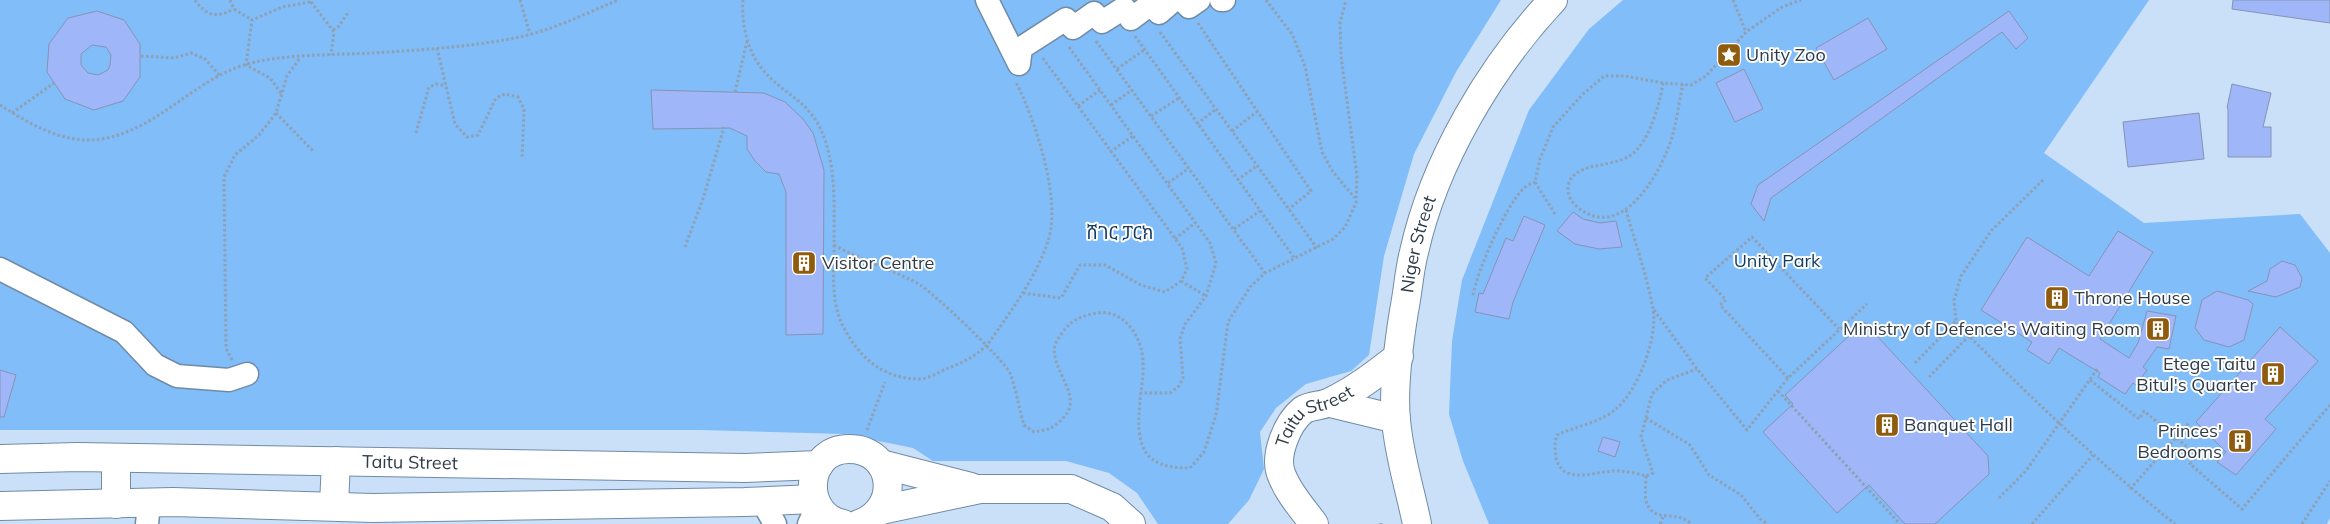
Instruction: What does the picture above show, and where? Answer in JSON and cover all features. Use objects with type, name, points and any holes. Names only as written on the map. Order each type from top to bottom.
[{"type":"main road","name":"Niger Street","points":[[1418,524],[1404,470],[1396,419],[1399,356],[1414,252],[1436,184],[1457,138],[1485,88],[1532,22],[1554,0]]},
{"type":"main road","name":"Taitu Street","points":[[1314,524],[1281,475],[1280,455],[1284,437],[1304,410],[1330,403],[1364,384],[1399,356]]},
{"type":"main road","points":[[1330,403],[1396,419]]},
{"type":"main road","points":[[813,510],[812,485],[819,465],[836,451],[848,449],[980,489],[1071,490],[1092,497],[1112,507],[1131,524]]},
{"type":"main road","points":[[869,522],[887,499],[889,487],[887,475],[870,457]]},
{"type":"main road","points":[[116,458],[116,504]]},
{"type":"main road","name":"Taitu Street","points":[[0,459],[172,458],[745,468],[819,465]]},
{"type":"main road","points":[[156,510],[172,458]]},
{"type":"main road","points":[[280,504],[281,461]]},
{"type":"main road","points":[[334,505],[336,461]]},
{"type":"main road","points":[[869,522],[980,489]]},
{"type":"main road","points":[[0,506],[116,504],[156,510],[280,504],[373,508],[768,513],[813,510],[843,524]]},
{"type":"street","points":[[987,0],[1019,64],[1021,48],[1066,19],[1073,28],[1094,13],[1102,22],[1124,8],[1131,18],[1151,4],[1159,13],[1174,0]]},
{"type":"street","points":[[0,269],[124,332],[154,365],[177,376],[229,380],[247,374]]},
{"type":"path","points":[[195,0],[206,12],[220,16],[234,9]]},
{"type":"path","points":[[230,0],[234,9],[252,20]]},
{"type":"path","points":[[520,0],[530,34]]},
{"type":"path","points":[[0,105],[34,127],[69,138],[100,139],[127,132],[154,119],[220,76],[246,65],[300,57],[437,48],[517,38],[577,18],[618,0]]},
{"type":"path","points":[[743,0],[742,11],[748,40],[760,66],[803,103],[816,120],[827,144],[832,182],[833,299],[844,328],[859,351],[871,364],[888,373],[921,379],[962,363],[986,346],[1023,293],[1049,240],[1052,203],[1045,165],[1021,93],[1012,76]]},
{"type":"path","points":[[1266,0],[1292,34],[1305,66],[1322,152],[1332,172],[1356,198]]},
{"type":"path","points":[[834,245],[919,284],[986,346],[1009,372],[1024,425],[1034,432],[1053,429],[1067,413],[1070,395],[1057,365],[1054,346],[1065,329],[1080,316],[1102,312],[1120,316],[1136,333],[1144,361],[1138,425],[1140,443],[1153,461],[1174,468],[1190,468],[1204,452],[1216,415],[1228,322],[1250,287],[1265,272],[1334,239],[1345,227],[1356,203],[1357,176],[1341,56],[1340,23],[1346,0]]},
{"type":"path","points":[[1733,0],[1746,32]]},
{"type":"path","points":[[1555,214],[1535,182],[1540,159],[1553,127],[1583,94],[1604,76],[1625,76],[1663,83],[1691,85],[1706,76],[1746,32],[1782,7],[1801,0]]},
{"type":"path","points":[[252,20],[282,8],[310,1],[333,30],[331,55]]},
{"type":"path","points":[[1192,5],[1258,111],[1312,191],[1289,209]]},
{"type":"path","points":[[1144,9],[1317,248]]},
{"type":"path","points":[[333,30],[339,26],[349,11]]},
{"type":"path","points":[[1117,12],[1295,259]]},
{"type":"path","points":[[246,65],[252,20]]},
{"type":"path","points":[[1082,22],[1265,272]]},
{"type":"path","points":[[1054,26],[1210,243],[1216,263],[1206,296],[1185,324],[1180,339],[1183,378],[1179,386],[1170,393],[1140,393]]},
{"type":"path","points":[[735,92],[748,40]]},
{"type":"path","points":[[1023,293],[1061,298],[1080,265],[1105,266],[1141,284],[1165,292],[1181,281],[1187,268],[1182,248],[1030,41]]},
{"type":"path","points":[[437,48],[455,124],[467,137],[478,135],[496,98],[505,94],[518,97],[524,109],[522,159]]},
{"type":"path","points":[[1116,69],[1144,50]]},
{"type":"path","points":[[141,56],[174,58],[191,54],[205,59],[220,76]]},
{"type":"path","points":[[247,374],[233,363],[226,348],[224,177],[235,155],[259,135],[276,113],[287,76],[300,57]]},
{"type":"path","points":[[246,65],[270,78],[281,94]]},
{"type":"path","points":[[12,113],[54,83]]},
{"type":"path","points":[[1663,83],[1661,100],[1650,129],[1633,154],[1616,163],[1580,169],[1571,176],[1568,189],[1572,202],[1584,212],[1597,217],[1616,216],[1626,210],[1642,194],[1668,151],[1683,84]]},
{"type":"path","points":[[416,133],[429,87],[437,84],[446,86]]},
{"type":"path","points":[[1078,106],[1100,90]]},
{"type":"path","points":[[1111,106],[1132,90]]},
{"type":"path","points":[[1151,116],[1179,98]]},
{"type":"path","points":[[1198,124],[1216,109]]},
{"type":"path","points":[[1232,131],[1258,111]]},
{"type":"path","points":[[276,113],[313,151]]},
{"type":"path","points":[[685,247],[704,196],[724,127]]},
{"type":"path","points":[[1110,152],[1133,136]]},
{"type":"path","points":[[1237,180],[1258,166]]},
{"type":"path","points":[[1168,183],[1189,168]]},
{"type":"path","points":[[2043,180],[1991,230],[1961,276],[1954,300],[1956,321],[2059,425],[2130,489],[2175,524]]},
{"type":"path","points":[[1473,295],[1476,281],[1508,210],[1523,188],[1535,182]]},
{"type":"path","points":[[1626,210],[1654,310],[1697,369],[1747,430],[1788,378],[1867,304]]},
{"type":"path","points":[[1234,229],[1260,211]]},
{"type":"path","points":[[1175,239],[1196,223]]},
{"type":"path","points":[[1788,378],[1720,304],[1726,300],[1705,278],[1752,237],[1839,329]]},
{"type":"path","points":[[1181,281],[1206,296]]},
{"type":"path","points":[[1654,310],[1651,340],[1647,355],[1628,396],[1615,410],[1595,421],[1572,427],[1557,435],[1554,445],[1558,464],[1570,475],[1589,476],[1612,471],[1646,476],[1653,473],[1641,437],[1652,394],[1668,380],[1697,369]]},
{"type":"path","points":[[1915,363],[1956,321]]},
{"type":"path","points":[[1928,377],[1969,336]]},
{"type":"path","points":[[2000,498],[2025,472],[2098,368]]},
{"type":"path","points":[[2090,380],[2138,418],[2144,411],[2197,455],[2190,464],[2242,509],[2330,404]]},
{"type":"path","points":[[870,457],[884,382]]},
{"type":"path","points":[[1778,391],[1900,524]]},
{"type":"path","points":[[1646,418],[1690,445],[1709,475],[1742,495],[1760,519],[1768,524]]},
{"type":"path","points":[[2130,489],[2189,423]]},
{"type":"path","points":[[2032,524],[2093,455]]},
{"type":"path","points":[[1646,476],[1647,504],[1654,512],[1663,517],[1675,515],[1685,518],[1691,524]]},
{"type":"path","points":[[2302,524],[2330,481]]},
{"type":"path","points":[[1660,524],[1663,517]]},
{"type":"green space","name":"ሸገር ፓርክ","points":[[0,0],[1501,0],[1456,72],[1414,154],[1384,256],[1369,355],[1351,371],[1306,384],[1276,408],[1260,432],[1264,469],[1249,500],[1228,524],[1158,524],[1137,493],[1109,473],[1066,461],[933,461],[913,448],[844,434],[700,430],[0,430]]},
{"type":"green space","name":"Unity Park","points":[[1623,0],[2149,0],[2044,153],[2144,223],[2300,214],[2330,253],[2330,518],[2327,524],[1489,524],[1463,461],[1449,414],[1452,341],[1462,280],[1529,110],[1589,29]]},
{"type":"building","points":[[2233,0],[2330,0],[2330,23],[2232,9]]},
{"type":"building","points":[[97,11],[124,20],[140,44],[140,77],[123,101],[94,110],[65,99],[47,72],[49,44],[68,18]],"holes":[[[92,45],[106,47],[111,55],[108,70],[98,75],[88,73],[81,65],[81,54]]]},
{"type":"building","points":[[2009,11],[2028,38],[2016,49],[2002,32],[1771,198],[1764,221],[1751,204],[1758,185]]},
{"type":"building","points":[[1868,18],[1887,49],[1834,80],[1816,48]]},
{"type":"building","points":[[1744,69],[1763,109],[1735,122],[1716,83]]},
{"type":"building","points":[[2232,84],[2271,93],[2263,127],[2271,127],[2271,157],[2228,157],[2227,108]]},
{"type":"building","name":"Visitor Centre","points":[[651,90],[764,93],[785,102],[803,119],[813,133],[824,170],[823,334],[786,335],[786,192],[779,174],[766,172],[747,149],[747,136],[730,128],[653,129]]},
{"type":"building","points":[[2199,113],[2204,159],[2128,167],[2123,122]]},
{"type":"building","points":[[1573,212],[1583,219],[1600,223],[1616,221],[1622,247],[1599,249],[1575,244],[1557,231]]},
{"type":"building","points":[[1524,216],[1545,225],[1513,302],[1509,319],[1475,312],[1479,293],[1483,294],[1506,238],[1513,241]]},
{"type":"building","name":"Throne House","points":[[2118,231],[2153,252],[2100,339],[2129,358],[2138,343],[2147,311],[2176,316],[2169,349],[2157,347],[2143,367],[2147,370],[2136,385],[2133,383],[2125,394],[2098,377],[2100,373],[2059,348],[2049,364],[2027,350],[2032,342],[1981,310],[2027,237],[2089,276]]},
{"type":"building","points":[[2282,261],[2295,265],[2302,278],[2300,287],[2276,297],[2248,291],[2267,281],[2270,269]]},
{"type":"building","points":[[2217,291],[2248,300],[2253,304],[2244,340],[2229,347],[2204,340],[2195,328],[2202,300]]},
{"type":"building","name":"Banquet Hall","points":[[1864,322],[1988,456],[1989,474],[1935,524],[1905,524],[1869,485],[1837,513],[1763,432],[1793,404],[1785,395]]},
{"type":"building","points":[[2280,327],[2318,361],[2265,419],[2276,429],[2236,475],[2217,462],[2226,452],[2196,422]]},
{"type":"building","points":[[0,370],[16,375],[4,417],[0,417]]},
{"type":"building","points":[[1603,437],[1620,442],[1615,457],[1598,451]]},
{"type":"place","name":"Unity Zoo","points":[[1729,55]]},
{"type":"place","name":"Visitor Centre","points":[[804,263]]},
{"type":"place","name":"Throne House","points":[[2057,298]]},
{"type":"place","name":"Ministry of Defence's Waiting Room","points":[[2158,329]]},
{"type":"place","name":"Etege Taitu Bitul's Quarter","points":[[2273,374]]},
{"type":"place","name":"Banquet Hall","points":[[1887,425]]},
{"type":"place","name":"Princes' Bedrooms","points":[[2240,441]]}]
